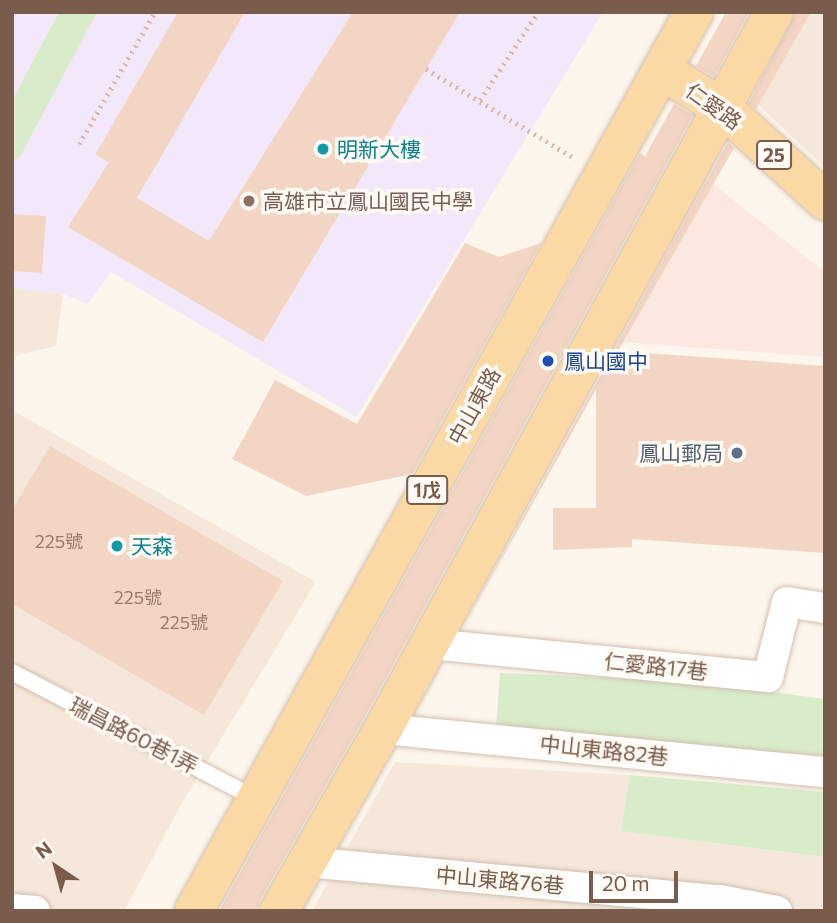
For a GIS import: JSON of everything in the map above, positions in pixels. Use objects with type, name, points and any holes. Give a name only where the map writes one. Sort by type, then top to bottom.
[{"type":"main road","name":"中山東路","points":[[194,911],[694,12]]},
{"type":"main road","points":[[279,911],[430,644],[774,12]]},
{"type":"main road","name":"仁愛路","points":[[663,71],[724,108],[825,201]]},
{"type":"street","name":"仁愛路17巷","points":[[430,644],[768,677],[787,602],[825,608]]},
{"type":"street","name":"中山東路82巷","points":[[383,729],[825,772]]},
{"type":"street","name":"中山東路76巷","points":[[307,862],[720,900],[777,911]]},
{"type":"street","points":[[12,909],[35,911]]},
{"type":"lane","name":"瑞昌路60巷1弄","points":[[12,672],[255,798]]},
{"type":"path","points":[[79,144],[155,12]]},
{"type":"path","points":[[480,100],[538,12]]},
{"type":"path","points":[[426,69],[604,176]]},
{"type":"shaded area","name":"高雄市立鳳山國民中學","points":[[12,12],[603,12],[356,417],[111,272],[88,304],[63,294],[12,288]]},
{"type":"shaded area","points":[[802,12],[825,12],[825,167],[753,100]]},
{"type":"shaded area","points":[[705,178],[825,272],[825,357],[619,342]]},
{"type":"shaded area","points":[[12,288],[63,294],[56,346],[17,355],[12,369]]},
{"type":"shaded area","points":[[12,410],[316,582],[182,803],[124,911],[12,911]]},
{"type":"shaded area","points":[[395,762],[630,775],[621,831],[825,857],[825,911],[312,911]]},
{"type":"green space","points":[[59,12],[97,12],[20,157],[12,162],[12,101]]},
{"type":"green space","points":[[500,673],[699,682],[825,699],[825,756],[496,728]]},
{"type":"green space","points":[[630,775],[825,792],[825,857],[621,831]]},
{"type":"building","points":[[178,12],[245,12],[137,198],[209,241],[353,12],[460,12],[263,342],[68,227],[109,162],[95,155]]},
{"type":"building","points":[[726,12],[749,12],[714,77],[696,66]]},
{"type":"building","points":[[796,12],[811,12],[756,109],[749,103]]},
{"type":"building","points":[[674,104],[693,115],[364,718],[260,900],[257,911],[219,911],[640,153],[645,156]]},
{"type":"building","name":"鳳山郵局","points":[[728,142],[734,148],[618,351],[825,366],[825,553],[632,539],[632,547],[553,550],[553,508],[596,508],[596,389],[462,630]]},
{"type":"building","points":[[12,214],[46,216],[42,273],[12,271]]},
{"type":"building","points":[[465,243],[499,257],[541,243],[412,474],[306,496],[232,459],[275,380],[357,424]]},
{"type":"building","name":"天森","points":[[50,446],[283,581],[204,715],[12,604],[12,510]]},
{"type":"place","name":"明新大樓","points":[[323,149]]},
{"type":"place","name":"高雄市立鳳山國民中學","points":[[249,201]]},
{"type":"place","name":"鳳山國中","points":[[548,361]]},
{"type":"place","name":"鳳山郵局","points":[[737,453]]},
{"type":"place","name":"天森","points":[[117,546]]}]
